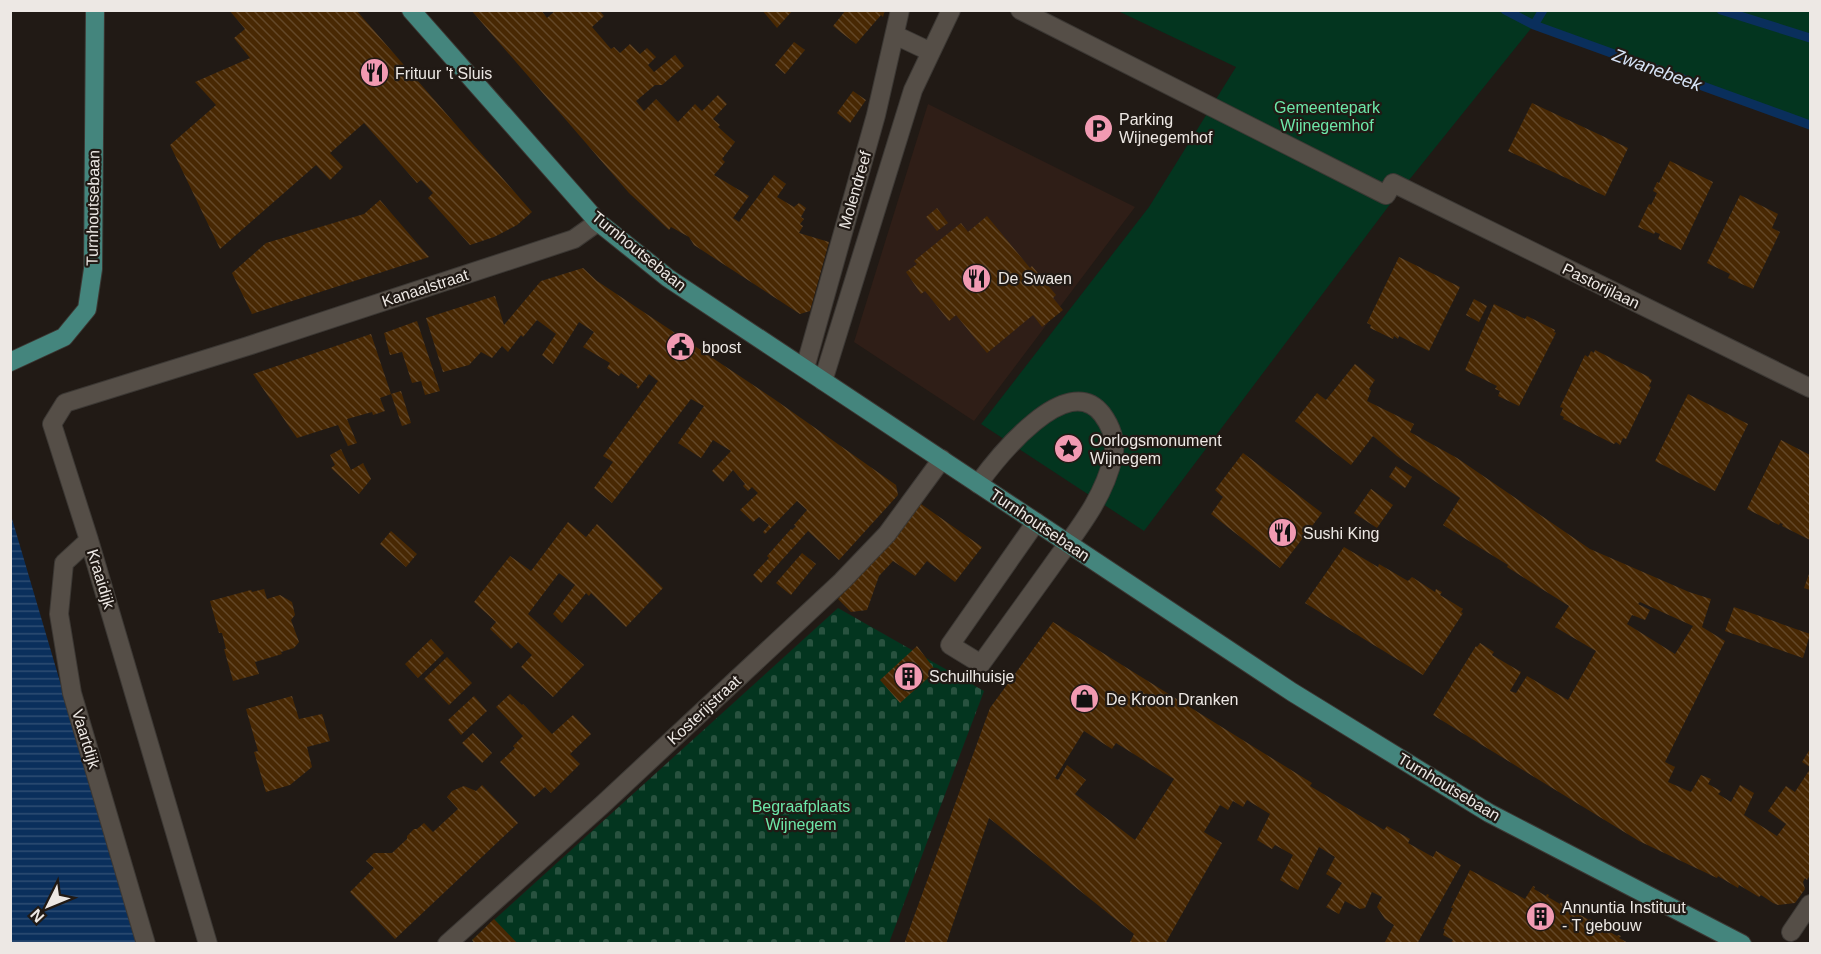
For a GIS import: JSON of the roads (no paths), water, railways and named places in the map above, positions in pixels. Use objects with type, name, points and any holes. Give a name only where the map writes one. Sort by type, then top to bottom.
[{"type":"main road","name":"Turnhoutsebaan","points":[[10,362],[64,337],[87,309],[93,269],[95,10]]},
{"type":"main road","name":"Turnhoutsebaan","points":[[411,10],[598,222],[668,278],[1292,692],[1489,813],[1742,944]]},
{"type":"street","name":"Molendreef","points":[[804,368],[876,115],[900,10]]},
{"type":"street","points":[[823,381],[913,90],[951,10]]},
{"type":"street","name":"Pastorijlaan","points":[[1020,10],[1386,195],[1393,183],[1810,388]]},
{"type":"street","points":[[895,34],[931,52]]},
{"type":"street","name":"Kanaalstraat","points":[[248,346],[574,240],[598,222]]},
{"type":"street","name":"Kraaidijk","points":[[207,939],[89,540],[52,424],[65,403],[248,346]]},
{"type":"street","points":[[978,484],[996,459],[1028,426],[1057,407],[1076,402],[1087,404],[1098,410],[1109,425],[1114,442],[1114,454],[1101,495],[981,664],[950,645],[1036,522]]},
{"type":"street","name":"Kosterijstraat","points":[[447,944],[619,789],[842,581],[887,534],[942,459]]},
{"type":"street","name":"Vaartdijk","points":[[89,540],[64,563],[59,614],[72,693],[146,944]]},
{"type":"street","points":[[1791,932],[1810,904]]},
{"type":"water","points":[[10,512],[137,943],[11,943]]},
{"type":"waterway","name":"Zwanebeek","points":[[1505,10],[1534,25],[1810,125]]},
{"type":"waterway","points":[[1534,25],[1543,10]]},
{"type":"waterway","points":[[1721,10],[1810,38]]},
{"type":"place","name":"Frituur 't Sluis","points":[[374,73]]},
{"type":"place","name":"Parking Wijnegemhof","points":[[1098,128]]},
{"type":"place","name":"De Swaen","points":[[977,278]]},
{"type":"place","name":"bpost","points":[[681,347]]},
{"type":"place","name":"Oorlogsmonument Wijnegem","points":[[1069,449]]},
{"type":"place","name":"Sushi King","points":[[1282,533]]},
{"type":"place","name":"Schuilhuisje","points":[[908,676]]},
{"type":"place","name":"De Kroon Dranken","points":[[1085,699]]},
{"type":"place","name":"Annuntia Instituut - T gebouw","points":[[1541,916]]},
{"type":"park label","name":"Gemeentepark Wijnegemhof","points":[[1327,116]]},
{"type":"park label","name":"Begraafplaats Wijnegem","points":[[801,815]]}]
